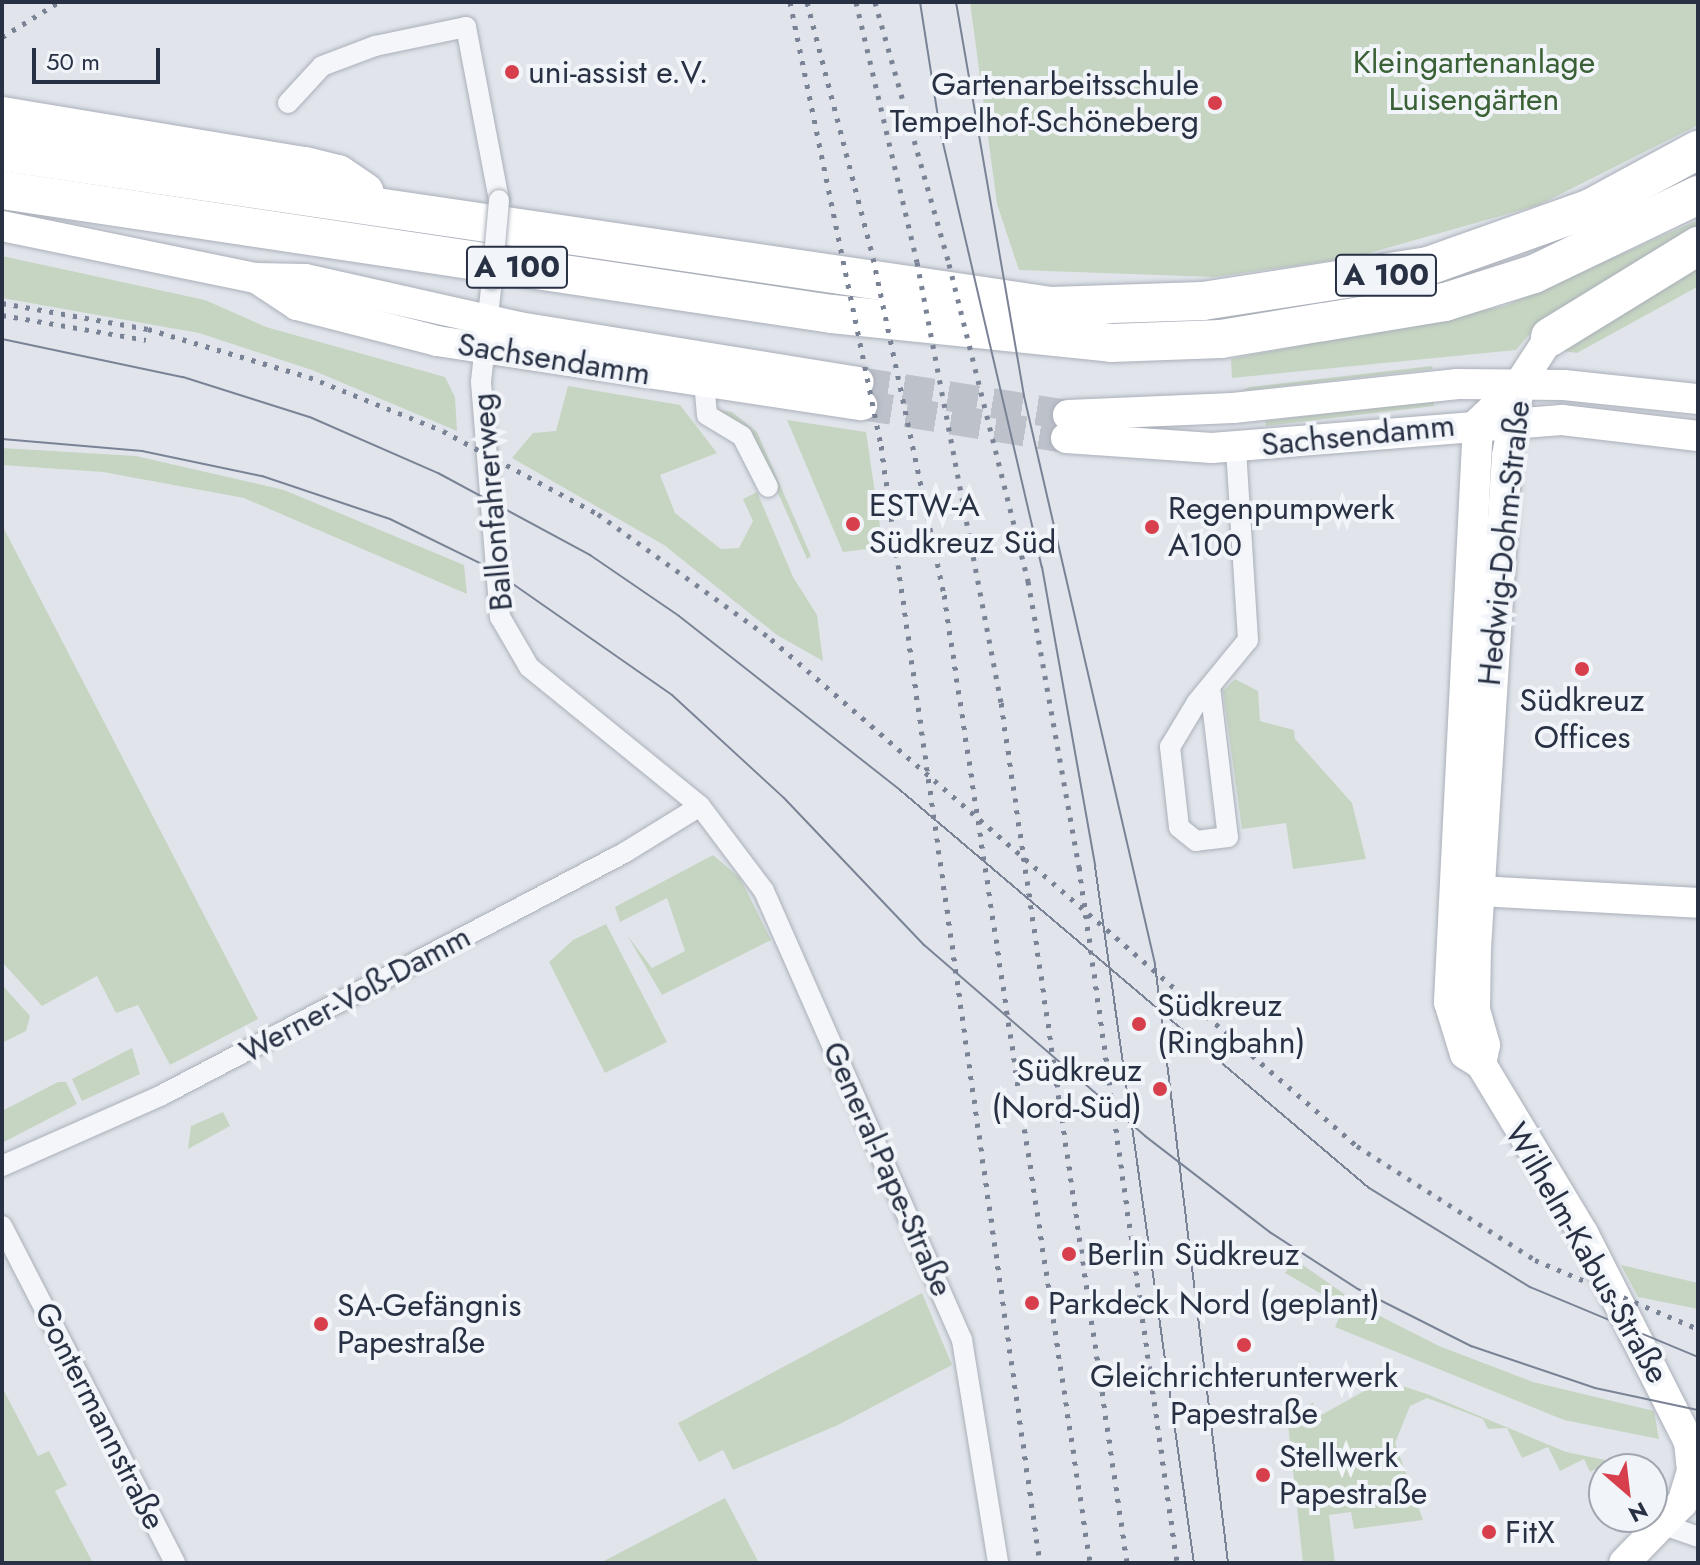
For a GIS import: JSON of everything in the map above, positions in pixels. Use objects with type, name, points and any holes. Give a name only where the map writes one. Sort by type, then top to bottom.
[{"type":"highway","points":[[2,116],[305,166],[338,174],[384,205]]},
{"type":"highway","name":"A 100","points":[[2,152],[384,205],[823,275],[1051,306],[1128,305],[1273,294],[1428,266],[1591,208],[1698,150]]},
{"type":"highway","name":"A 100","points":[[2,190],[832,314],[1111,343],[1237,337],[1445,302],[1548,268],[1698,195]]},
{"type":"highway","points":[[1550,337],[1698,246]]},
{"type":"main road","name":"Sachsendamm","points":[[2,226],[256,278],[305,279],[482,334],[704,381],[860,394],[482,334]]},
{"type":"main road","points":[[1520,383],[1550,337]]},
{"type":"main road","name":"Sachsendamm","points":[[1698,399],[1520,383],[1433,385],[1067,426],[1236,447],[1511,421],[1617,423],[1698,436]]},
{"type":"main road","name":"Hedwig-Dohm-Straße","points":[[1467,891],[1491,640],[1501,588],[1511,421],[1520,383]]},
{"type":"main road","name":"Hedwig-Dohm-Straße","points":[[1467,891],[1478,423],[1520,383]]},
{"type":"main road","points":[[1233,408],[1236,447]]},
{"type":"main road","points":[[1467,891],[1698,903]]},
{"type":"main road","name":"Wilhelm-Kabus-Straße","points":[[1467,891],[1451,1016],[1465,1054],[1481,1064],[1598,1260],[1683,1425],[1692,1471],[1682,1503],[1668,1520]]},
{"type":"main road","name":"Wilhelm-Kabus-Straße","points":[[1624,1563],[1656,1533]]},
{"type":"street","name":"Ballonfahrerweg","points":[[288,103],[322,66],[375,46],[466,27],[499,200],[482,334],[492,578],[511,642],[541,679],[700,806]]},
{"type":"street","points":[[704,381],[707,415],[742,436],[768,487]]},
{"type":"street","points":[[1210,687],[1228,837],[1196,841],[1179,827],[1170,747],[1210,687],[1248,640],[1236,447]]},
{"type":"street","name":"Werner-Voß-Damm","points":[[2,1166],[162,1095],[624,853],[700,806]]},
{"type":"street","name":"General-Pape-Straße","points":[[700,806],[735,846],[773,907],[957,1327],[971,1376],[998,1563]]},
{"type":"street","name":"Gontermannstraße","points":[[2,1226],[175,1563]]},
{"type":"street","points":[[1668,1526],[1698,1537]]},
{"type":"green space","name":"Kleingartenanlage Luisengärten","points":[[970,2],[1698,2],[1698,125],[1539,205],[1355,257],[1215,277],[1019,270],[997,204]]},
{"type":"green space","points":[[1698,220],[1698,233],[1528,336],[1516,350],[1232,378],[1231,359],[1505,306]]},
{"type":"green space","points":[[2,256],[205,300],[266,327],[445,377],[455,397],[457,431],[312,370],[199,333],[2,298]]},
{"type":"green space","points":[[1698,261],[1697,287],[1577,353],[1558,350]]},
{"type":"green space","points":[[1432,366],[1433,369],[1240,391],[1250,387]]},
{"type":"green space","points":[[568,386],[680,405],[717,453],[660,475],[675,513],[721,549],[739,548],[753,521],[743,499],[757,492],[793,577],[817,615],[823,661],[777,635],[664,545],[512,458],[533,433],[556,431]]},
{"type":"green space","points":[[1434,401],[1434,406],[1266,426],[1265,421]]},
{"type":"green space","points":[[712,409],[732,412],[757,432],[811,556],[807,559],[751,431]]},
{"type":"green space","points":[[787,420],[866,432],[883,547],[843,552]]},
{"type":"green space","points":[[2,448],[136,456],[284,490],[464,565],[467,594],[244,498],[103,472],[2,465]]},
{"type":"green space","points":[[2,525],[258,1019],[170,1065],[138,1005],[116,1013],[97,976],[42,1006],[2,962]]},
{"type":"green space","points":[[1235,679],[1258,691],[1260,721],[1294,730],[1295,739],[1352,803],[1366,859],[1293,869],[1286,823],[1242,829],[1223,691]]},
{"type":"green space","points":[[713,855],[740,878],[771,940],[662,995],[627,935],[652,968],[685,951],[667,898],[620,922],[615,907]]},
{"type":"green space","points":[[606,924],[667,1042],[605,1073],[549,962],[573,940]]},
{"type":"green space","points":[[2,985],[30,1016],[26,1031],[2,1043]]},
{"type":"green space","points":[[132,1048],[140,1074],[82,1101],[72,1079]]},
{"type":"green space","points":[[58,1082],[66,1082],[77,1104],[2,1143],[2,1111]]},
{"type":"green space","points":[[223,1112],[230,1126],[188,1149],[191,1126]]},
{"type":"green space","points":[[1294,1259],[1366,1309],[1439,1346],[1533,1382],[1654,1411],[1659,1439],[1564,1420],[1335,1327],[1344,1307],[1285,1273]]},
{"type":"green space","points":[[1621,1265],[1698,1283],[1698,1309],[1638,1297]]},
{"type":"green space","points":[[922,1293],[952,1365],[838,1425],[733,1470],[723,1450],[699,1462],[678,1423]]},
{"type":"green space","points":[[1393,1383],[1427,1394],[1566,1452],[1588,1456],[1588,1468],[1584,1459],[1560,1471],[1548,1447],[1522,1458],[1507,1428],[1488,1429],[1483,1419],[1427,1398],[1410,1406],[1395,1443],[1423,1520],[1354,1529],[1351,1512],[1329,1515],[1335,1563],[1303,1563],[1288,1424],[1313,1402],[1316,1418],[1375,1385]]},
{"type":"green space","points":[[2,1387],[38,1456],[49,1451],[67,1485],[55,1491],[93,1563],[2,1563]]},
{"type":"green space","points":[[725,1498],[759,1563],[600,1563]]},
{"type":"tunnel","points":[[859,382],[1068,415]]},
{"type":"tunnel","points":[[862,405],[1066,438]]},
{"type":"tram line","points":[[920,2],[940,130],[1042,567],[1095,866],[1194,1563]]},
{"type":"tram line","points":[[956,2],[1024,396],[1155,964],[1228,1563]]},
{"type":"tram line","points":[[2,339],[183,377],[312,418],[438,473],[590,555],[679,616],[900,790],[1369,1188],[1530,1287],[1698,1357]]},
{"type":"tram line","points":[[2,439],[142,451],[262,476],[390,519],[490,568],[672,695],[784,798],[924,945],[1145,1136],[1271,1233],[1358,1289],[1471,1346],[1595,1388],[1698,1410]]},
{"type":"railway","points":[[2,37],[59,2]]},
{"type":"railway","points":[[790,2],[881,446],[1040,1563]]},
{"type":"railway","points":[[807,2],[873,258],[944,595],[1090,1563]]},
{"type":"railway","points":[[856,2],[917,262],[1001,703],[1127,1563]]},
{"type":"railway","points":[[875,2],[949,264],[1028,581],[1079,867],[1177,1563]]},
{"type":"railway","points":[[2,303],[148,329],[309,377],[443,431],[598,514],[771,639],[1357,1146],[1535,1260],[1698,1329]]},
{"type":"railway","points":[[2,315],[146,340]]},
{"type":"place","name":"uni-assist e.V.","points":[[512,72]]},
{"type":"place","name":"Gartenarbeitsschule Tempelhof-Schöneberg","points":[[1215,103]]},
{"type":"place","name":"ESTW-A Südkreuz Süd","points":[[853,524]]},
{"type":"place","name":"Regenpumpwerk A100","points":[[1152,527]]},
{"type":"place","name":"Südkreuz Offices","points":[[1582,669]]},
{"type":"place","name":"Südkreuz (Ringbahn)","points":[[1139,1024]]},
{"type":"place","name":"Südkreuz (Nord-Süd)","points":[[1160,1089]]},
{"type":"place","name":"Berlin Südkreuz","points":[[1069,1254]]},
{"type":"place","name":"Parkdeck Nord (geplant)","points":[[1032,1303]]},
{"type":"place","name":"SA-Gefängnis Papestraße","points":[[321,1324]]},
{"type":"place","name":"Gleichrichterunterwerk Papestraße","points":[[1244,1345]]},
{"type":"place","name":"Stellwerk Papestraße","points":[[1263,1475]]},
{"type":"place","name":"FitX","points":[[1489,1532]]}]
